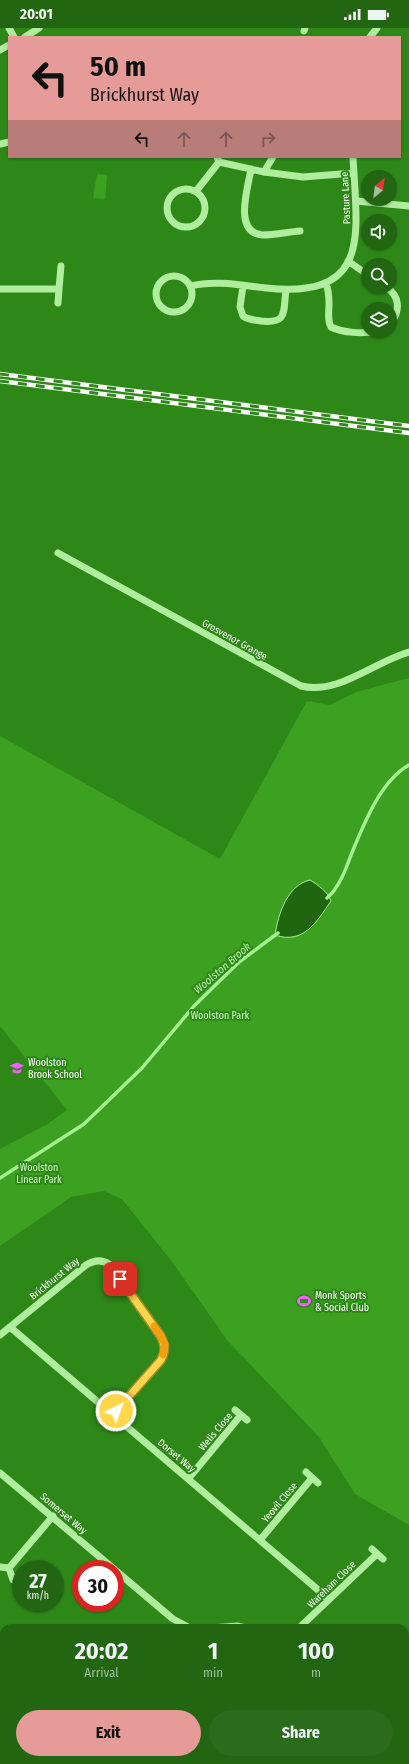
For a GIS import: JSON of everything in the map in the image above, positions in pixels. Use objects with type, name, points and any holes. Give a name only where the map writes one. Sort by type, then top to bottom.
[{"type":"street","points":[[27,36],[39,28]]},
{"type":"street","points":[[371,36],[377,28]]},
{"type":"street","points":[[264,172],[272,158]]},
{"type":"street","name":"Pasture Lane","points":[[190,286],[208,283],[286,290],[304,289],[326,284],[338,274],[348,261],[355,237],[356,201],[353,158]]},
{"type":"street","points":[[197,190],[218,160],[251,170],[303,177],[354,173]]},
{"type":"street","points":[[251,170],[244,215],[246,225],[254,232],[264,235],[300,231]]},
{"type":"street","points":[[185,188],[197,190],[201,194],[205,206],[202,218],[188,228],[174,224],[169,216],[168,204],[170,198],[179,190],[185,188]]},
{"type":"street","points":[[356,201],[409,206]]},
{"type":"street","points":[[348,261],[361,270]]},
{"type":"street","points":[[58,303],[61,266]]},
{"type":"street","points":[[176,277],[181,278],[190,286],[192,297],[190,303],[181,311],[169,311],[160,304],[157,293],[161,283],[165,279],[176,277]]},
{"type":"street","points":[[326,284],[331,298],[328,318],[331,327],[341,330],[361,331]]},
{"type":"street","points":[[243,286],[241,314],[249,320],[267,322],[276,322],[282,316],[286,290]]},
{"type":"street","points":[[0,289],[59,289]]},
{"type":"street","name":"Grosvenor Grange","points":[[58,553],[301,686],[315,689],[330,686],[391,658],[409,652]]},
{"type":"street","name":"Brickhurst Way","points":[[0,1335],[90,1262],[101,1260],[109,1264],[165,1344],[165,1352],[161,1360],[113,1415]]},
{"type":"street","name":"Dorset Way","points":[[10,1327],[189,1478],[317,1588],[328,1600]]},
{"type":"street","name":"Wells Close","points":[[189,1478],[238,1412],[247,1420]]},
{"type":"street","name":"Yeovil Close","points":[[260,1540],[315,1480],[306,1472]]},
{"type":"street","name":"Somerset Way","points":[[0,1473],[104,1560]]},
{"type":"street","points":[[9,1568],[53,1516]]},
{"type":"street","name":"Wareham Close","points":[[303,1624],[375,1551],[383,1559]]},
{"type":"street","points":[[0,1567],[9,1568]]},
{"type":"street","points":[[9,1568],[12,1577]]},
{"type":"street","name":"Somerset Way","points":[[124,1578],[175,1624]]},
{"type":"green space","points":[[97,174],[107,175],[105,199],[93,198]]},
{"type":"green space","name":"Woolston Park","points":[[409,678],[409,1525],[355,1494],[319,1437],[227,1340],[173,1263],[122,1199],[104,1191],[71,1197],[0,1246],[0,1149],[46,1125],[67,1110],[0,1026],[0,736],[220,859],[307,701],[330,705],[356,692]]},
{"type":"shaded area","points":[[310,880],[325,892],[331,901],[315,923],[302,934],[294,937],[275,935],[281,910],[290,894],[302,883]]},
{"type":"waterway","name":"Woolston Brook","points":[[327,898],[342,878],[367,818],[381,793],[389,782],[409,765]]},
{"type":"waterway","name":"Woolston Brook","points":[[0,1178],[84,1124],[142,1068],[194,1006],[239,962],[278,933]]},
{"type":"railway","points":[[0,374],[409,426]]},
{"type":"railway","points":[[0,381],[409,433]]},
{"type":"slow traffic","points":[[154,1326],[165,1344],[165,1352],[163,1355]]},
{"type":"place","name":"Woolston Brook School","points":[[17,1068]]},
{"type":"place","name":"Monk Sports & Social Club","points":[[304,1301]]},
{"type":"route","points":[[116,1411],[161,1360],[165,1352],[165,1344],[160,1335],[120,1279]]},
{"type":"park label","name":"Woolston Linear Park","points":[[39,1172]]}]
